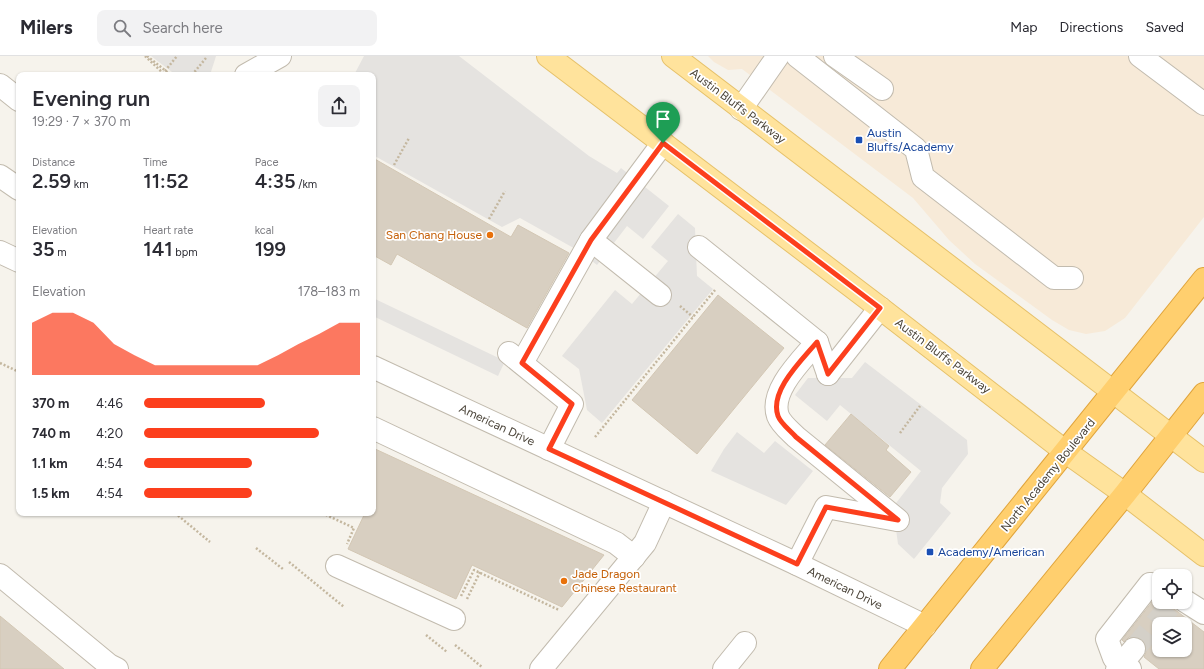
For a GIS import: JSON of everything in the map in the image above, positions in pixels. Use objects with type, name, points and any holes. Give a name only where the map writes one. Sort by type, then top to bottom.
[{"type":"highway","name":"North Academy Boulevard","points":[[890,669],[1204,279]]},
{"type":"highway","points":[[988,667],[1204,394]]},
{"type":"main road","name":"Austin Bluffs Parkway","points":[[548,56],[880,308],[1066,452],[1125,494],[1204,555]]},
{"type":"main road","name":"Austin Bluffs Parkway","points":[[673,56],[1204,461]]},
{"type":"street","points":[[251,72],[280,56]]},
{"type":"street","points":[[741,109],[778,56]]},
{"type":"street","points":[[797,56],[916,149],[923,177],[1054,278],[1072,278]]},
{"type":"street","points":[[835,56],[882,90]]},
{"type":"street","points":[[1140,56],[1204,104]]},
{"type":"street","points":[[0,85],[16,98]]},
{"type":"street","points":[[549,449],[572,404],[516,358],[591,240],[663,143]]},
{"type":"street","points":[[0,176],[16,187]]},
{"type":"street","points":[[591,240],[660,295]]},
{"type":"street","points":[[699,247],[817,342],[828,374],[880,308]]},
{"type":"street","points":[[0,252],[16,260]]},
{"type":"street","points":[[797,564],[826,507],[898,520],[796,437],[784,425],[778,416],[776,402],[782,386],[817,342]]},
{"type":"street","name":"American Drive","points":[[376,368],[797,564],[925,626]]},
{"type":"street","points":[[376,429],[616,543],[634,557]]},
{"type":"street","points":[[541,669],[646,543],[664,502]]},
{"type":"street","points":[[337,566],[454,619]]},
{"type":"street","points":[[0,575],[109,665],[117,669]]},
{"type":"street","points":[[1126,662],[1114,658],[1107,639],[1150,584],[1152,584]]},
{"type":"street","points":[[1192,609],[1204,613]]},
{"type":"street","points":[[724,669],[745,643]]},
{"type":"path","points":[[146,56],[165,71],[177,56]]},
{"type":"path","points":[[146,56],[162,72]]},
{"type":"path","points":[[194,72],[206,58]]},
{"type":"path","points":[[394,166],[409,138]]},
{"type":"path","points":[[489,219],[504,191]]},
{"type":"path","points":[[595,437],[720,285]]},
{"type":"path","points":[[0,363],[16,371]]},
{"type":"path","points":[[900,433],[920,406]]},
{"type":"path","points":[[179,516],[210,542]]},
{"type":"path","points":[[328,516],[354,528],[346,545]]},
{"type":"path","points":[[256,548],[283,569]]},
{"type":"path","points":[[289,562],[344,607]]},
{"type":"path","points":[[461,597],[474,570],[563,612]]},
{"type":"path","points":[[467,600],[480,572]]},
{"type":"path","points":[[425,634],[447,652]]},
{"type":"path","points":[[455,644],[482,667]]},
{"type":"shaded area","points":[[151,56],[216,56],[211,72],[172,72]]},
{"type":"shaded area","points":[[364,56],[459,56],[589,156],[617,173],[621,168],[669,206],[643,239],[627,226],[597,265],[579,251],[520,218],[502,227],[376,157],[376,72],[356,72]]},
{"type":"shaded area","points":[[708,56],[1204,56],[1204,217],[1125,318],[1105,331],[1086,334],[1069,330],[1052,320],[975,264],[949,240],[913,198],[742,69],[728,70],[714,62]]},
{"type":"shaded area","points":[[678,214],[695,228],[697,276],[713,289],[602,423],[587,410],[579,369],[562,356],[615,290],[632,304],[668,261],[651,247]]},
{"type":"shaded area","points":[[376,299],[505,361],[498,376],[376,317]]},
{"type":"shaded area","points":[[865,362],[967,440],[968,454],[942,488],[940,503],[951,513],[914,559],[898,544],[893,507],[921,471],[840,405],[827,421],[795,395],[808,378],[852,378]]},
{"type":"shaded area","points":[[737,432],[764,453],[775,441],[813,471],[786,505],[711,471],[724,449]]},
{"type":"building","points":[[376,160],[511,237],[518,225],[569,253],[527,328],[397,254],[391,265],[376,257]]},
{"type":"building","points":[[718,295],[784,348],[697,454],[632,400]]},
{"type":"building","points":[[851,414],[889,446],[886,450],[911,472],[890,497],[825,445]]},
{"type":"building","points":[[376,449],[604,555],[562,607],[472,565],[456,599],[348,549],[364,516],[376,516]]},
{"type":"building","points":[[1152,602],[1152,609],[1174,609],[1184,617],[1152,617],[1152,657],[1192,657],[1192,623],[1204,632],[1204,669],[1159,669],[1144,657],[1146,645],[1142,639],[1129,637],[1124,642],[1122,640]]},
{"type":"building","points":[[0,616],[64,669],[0,669]]},
{"type":"tunnel","points":[[1134,649],[1167,609]]},
{"type":"place","name":"Austin Bluffs/Academy","points":[[859,140]]},
{"type":"place","name":"San Chang House","points":[[490,235]]},
{"type":"place","name":"Academy/American","points":[[930,552]]},
{"type":"place","name":"Jade Dragon Chinese Restaurant","points":[[564,581]]},
{"type":"route","points":[[663,143],[880,308],[828,374],[817,342],[782,386],[778,393],[776,408],[778,416],[784,425],[796,437],[898,520],[826,507],[797,564],[549,449],[572,404],[522,363],[591,240],[663,143]]}]
